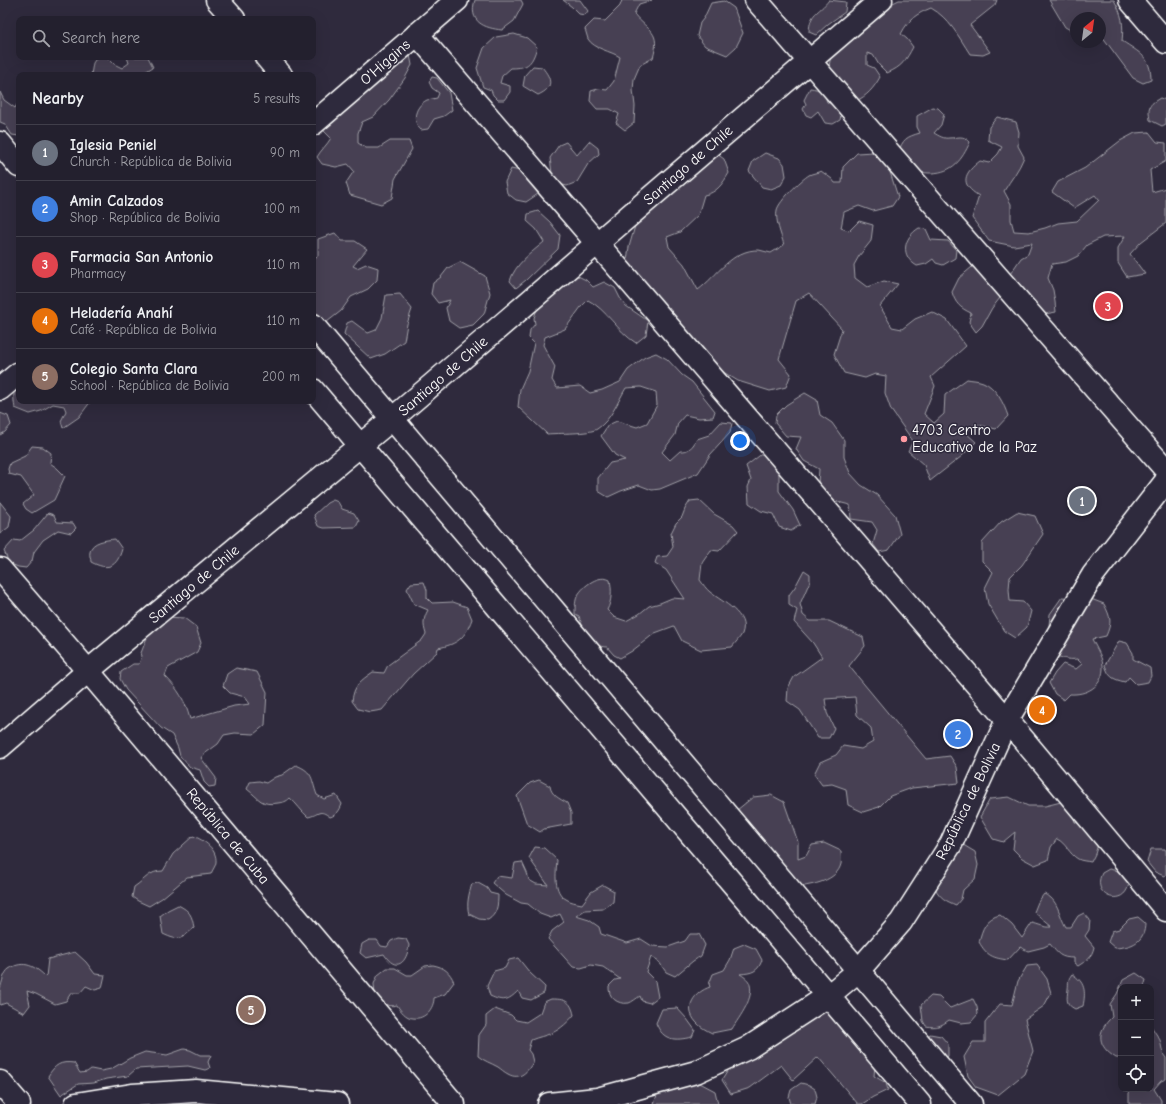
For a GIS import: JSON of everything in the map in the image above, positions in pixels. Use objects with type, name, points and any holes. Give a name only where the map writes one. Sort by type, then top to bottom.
[{"type":"street","points":[[217,0],[231,16]]},
{"type":"street","name":"O'Higgins","points":[[316,117],[457,0]]},
{"type":"street","points":[[756,0],[1166,470]]},
{"type":"street","name":"Santiago de Chile","points":[[0,747],[88,671],[392,420],[881,0]]},
{"type":"street","points":[[1130,0],[1166,42]]},
{"type":"street","points":[[417,34],[1007,720],[1166,910]]},
{"type":"street","points":[[268,60],[278,72]]},
{"type":"street","points":[[0,143],[16,162]]},
{"type":"street","points":[[316,330],[971,1104]]},
{"type":"street","points":[[0,389],[16,376]]},
{"type":"street","points":[[316,394],[920,1104]]},
{"type":"street","name":"República de Bolivia","points":[[549,1104],[597,1099],[696,1072],[748,1048],[828,996],[858,970],[901,922],[951,844],[1007,720],[1093,575],[1166,481]]},
{"type":"street","name":"República de Cuba","points":[[0,569],[454,1104]]},
{"type":"street","points":[[0,1082],[19,1104]]},
{"type":"street","points":[[76,1104],[132,1096],[196,1091],[337,1104]]},
{"type":"shaded area","points":[[475,0],[521,0],[523,4],[514,21],[502,30],[489,28],[476,19],[473,8]]},
{"type":"shaded area","points":[[563,0],[580,0],[588,11],[585,15],[579,14]]},
{"type":"shaded area","points":[[622,0],[652,0],[639,4],[634,14],[652,33],[656,42],[653,58],[640,65],[634,79],[634,123],[625,130],[616,123],[619,114],[610,109],[597,109],[590,101],[591,91],[598,89],[607,90],[614,81],[620,57],[594,45],[588,39],[585,29],[594,20],[605,21],[620,6]]},
{"type":"shaded area","points":[[829,0],[846,2],[845,12],[816,35],[809,32],[813,17]]},
{"type":"shaded area","points":[[899,0],[997,0],[995,5],[970,25],[990,52],[983,55],[970,54],[948,22],[931,8],[921,12],[913,18],[901,34],[913,47],[900,66],[887,73],[879,65],[873,55],[867,53],[867,65],[874,68],[880,77],[864,97],[856,101],[828,71],[832,51],[889,5]]},
{"type":"shaded area","points":[[1049,0],[1114,0],[1122,19],[1122,41],[1143,56],[1147,61],[1151,80],[1143,83],[1133,78],[1106,41],[1106,12],[1070,12],[1070,30],[1065,27]]},
{"type":"shaded area","points":[[724,1],[734,8],[743,33],[736,47],[727,55],[705,46],[697,36],[700,23],[711,3]]},
{"type":"shaded area","points":[[514,34],[527,38],[537,47],[529,64],[522,67],[511,68],[502,76],[500,83],[510,86],[510,92],[504,100],[498,100],[493,95],[491,90],[483,87],[477,68],[484,48],[496,37]]},
{"type":"shaded area","points":[[397,52],[410,55],[412,65],[405,78],[389,100],[373,117],[362,122],[358,133],[358,143],[366,148],[379,148],[390,141],[409,141],[412,149],[395,179],[392,198],[381,204],[350,195],[346,183],[354,171],[348,164],[336,167],[322,164],[317,157],[331,138],[322,129],[334,115],[349,107],[352,98]]},
{"type":"shaded area","points":[[95,60],[110,60],[122,68],[129,63],[128,60],[150,60],[153,67],[145,72],[92,72]]},
{"type":"shaded area","points":[[533,66],[542,67],[548,75],[550,83],[547,89],[538,95],[523,86],[525,75]]},
{"type":"shaded area","points":[[432,77],[437,78],[449,93],[452,110],[444,116],[434,119],[428,129],[421,130],[415,118],[417,110],[427,100],[437,98],[439,93],[432,88],[429,82]]},
{"type":"shaded area","points":[[810,88],[821,92],[827,102],[842,110],[840,120],[833,124],[825,123],[818,111],[811,117],[806,115],[803,109],[806,104],[804,100]]},
{"type":"shaded area","points":[[0,92],[4,100],[15,108],[16,106],[16,136],[12,135],[5,124],[0,122]]},
{"type":"shaded area","points":[[1160,98],[1166,100],[1166,124],[1162,126],[1150,120],[1149,112],[1151,105]]},
{"type":"shaded area","points":[[933,107],[938,108],[944,114],[941,125],[934,133],[945,138],[962,137],[970,142],[964,154],[956,164],[939,172],[924,173],[917,170],[898,153],[906,139],[920,133],[917,127],[917,116]]},
{"type":"shaded area","points":[[997,117],[1016,122],[1019,132],[1018,146],[1024,157],[1004,191],[1011,204],[1011,220],[1014,231],[1029,232],[1058,223],[1077,221],[1099,200],[1095,195],[1074,208],[1052,192],[1058,182],[1085,168],[1120,141],[1135,133],[1149,132],[1157,142],[1166,143],[1166,161],[1150,170],[1152,192],[1166,188],[1166,223],[1141,242],[1130,254],[1145,274],[1127,277],[1118,263],[1118,248],[1125,236],[1103,237],[1087,245],[1078,256],[1066,262],[1052,264],[1048,278],[1053,290],[1056,312],[1045,314],[1036,307],[1008,277],[1021,258],[1028,254],[1032,243],[1014,246],[989,241],[972,218],[979,196],[968,187],[966,178],[967,174],[975,165],[980,161],[989,163],[998,154],[1002,147],[988,140],[989,127]]},
{"type":"shaded area","points":[[589,141],[598,148],[599,154],[588,164],[577,182],[567,186],[559,184],[552,173],[550,158],[559,145],[566,142],[577,155]]},
{"type":"shaded area","points":[[713,151],[724,159],[729,173],[716,190],[704,195],[698,215],[680,232],[667,237],[669,247],[684,264],[698,290],[726,264],[741,254],[759,250],[771,253],[784,245],[778,223],[777,210],[786,196],[809,175],[821,171],[835,183],[842,183],[843,167],[857,153],[873,152],[884,158],[898,197],[892,206],[873,211],[859,206],[844,212],[841,228],[849,231],[859,221],[873,225],[871,241],[854,265],[855,278],[867,287],[884,281],[898,284],[880,306],[892,327],[902,329],[915,319],[932,312],[947,320],[966,346],[931,377],[935,386],[924,414],[934,423],[944,414],[945,395],[967,379],[979,381],[988,384],[996,392],[1002,401],[1008,416],[996,429],[975,424],[966,433],[976,442],[962,456],[930,481],[924,465],[908,451],[913,441],[891,410],[885,393],[886,376],[875,374],[865,378],[844,373],[834,354],[842,329],[809,293],[796,301],[779,359],[791,374],[786,387],[770,391],[738,381],[715,367],[627,260],[635,226]]},
{"type":"shaded area","points":[[765,153],[779,158],[784,164],[786,176],[781,185],[771,189],[762,187],[749,171],[753,161]]},
{"type":"shaded area","points":[[511,169],[525,172],[538,194],[526,202],[516,200],[507,193],[505,182]]},
{"type":"shaded area","points":[[538,211],[550,222],[560,235],[558,249],[516,288],[510,281],[512,275],[524,259],[544,242],[536,229],[527,221],[528,214]]},
{"type":"shaded area","points":[[919,228],[926,229],[931,240],[948,241],[956,250],[955,258],[943,265],[936,263],[933,259],[926,264],[917,266],[912,262],[906,252],[907,242]]},
{"type":"shaded area","points":[[335,233],[342,241],[355,241],[367,249],[353,266],[357,268],[366,264],[378,268],[377,280],[368,289],[351,297],[341,311],[327,322],[316,324],[316,258],[318,256],[318,239]]},
{"type":"shaded area","points":[[460,262],[485,276],[490,293],[484,314],[473,325],[459,328],[449,321],[446,308],[450,300],[438,303],[431,294],[433,283],[441,277],[448,268]]},
{"type":"shaded area","points":[[972,267],[989,267],[1002,282],[1000,298],[992,308],[982,326],[976,332],[969,322],[971,313],[958,305],[952,292],[959,278]]},
{"type":"shaded area","points":[[576,275],[586,280],[593,287],[604,282],[615,288],[626,306],[648,321],[646,335],[636,343],[623,333],[601,309],[588,300],[565,329],[545,337],[543,345],[555,367],[552,380],[557,388],[580,386],[590,393],[602,390],[620,382],[628,370],[645,357],[656,353],[667,359],[682,375],[692,382],[715,411],[713,417],[699,418],[685,415],[678,423],[675,435],[662,452],[670,460],[680,451],[686,451],[690,448],[697,439],[709,435],[721,422],[732,423],[730,433],[710,455],[698,473],[660,489],[652,490],[639,485],[608,497],[598,491],[598,478],[610,463],[625,460],[615,455],[601,436],[608,425],[617,421],[637,427],[647,423],[657,405],[656,392],[641,387],[626,388],[614,410],[602,425],[593,431],[581,433],[547,434],[518,407],[520,389],[528,371],[534,343],[529,338],[530,330],[535,324],[534,318],[540,300]]},
{"type":"shaded area","points":[[400,294],[412,309],[407,324],[404,341],[385,354],[371,359],[344,334],[347,323],[352,321],[368,333],[376,330],[382,318],[386,295]]},
{"type":"shaded area","points":[[16,387],[16,404],[53,404],[41,411],[30,414],[15,408],[14,394]]},
{"type":"shaded area","points":[[805,393],[817,400],[820,415],[832,423],[844,440],[844,457],[850,473],[861,485],[877,495],[895,515],[900,534],[889,550],[879,552],[873,544],[877,530],[872,522],[851,519],[850,505],[830,500],[818,483],[819,469],[804,461],[796,449],[801,437],[786,436],[775,423],[776,415],[786,405]]},
{"type":"shaded area","points":[[53,404],[89,404],[79,417],[63,428],[61,421],[66,411],[64,406]]},
{"type":"shaded area","points":[[0,413],[8,416],[11,425],[0,435]]},
{"type":"shaded area","points":[[32,446],[43,447],[51,453],[50,463],[65,476],[54,500],[32,513],[26,509],[23,504],[34,495],[21,477],[9,474],[8,469],[10,463],[25,456]]},
{"type":"shaded area","points":[[763,453],[776,461],[779,473],[779,491],[793,510],[800,525],[791,531],[779,527],[773,514],[761,511],[749,503],[748,487],[751,480],[746,466]]},
{"type":"shaded area","points":[[333,500],[338,502],[342,509],[354,513],[359,521],[356,527],[324,528],[318,526],[314,515],[327,503]]},
{"type":"shaded area","points":[[699,500],[714,514],[733,525],[738,531],[719,551],[711,550],[702,563],[700,580],[709,591],[728,604],[739,615],[742,620],[743,627],[740,637],[732,647],[701,650],[682,641],[674,626],[655,633],[632,651],[620,658],[614,655],[607,647],[596,644],[588,637],[579,616],[575,614],[575,604],[581,591],[588,584],[597,579],[601,578],[610,580],[611,595],[607,610],[614,617],[626,621],[639,614],[649,606],[672,598],[685,599],[666,570],[655,563],[657,557],[667,556],[673,547],[671,533],[676,523],[682,517],[690,501]]},
{"type":"shaded area","points":[[0,502],[11,516],[9,527],[0,534]]},
{"type":"shaded area","points":[[1017,512],[1035,516],[1043,534],[1022,565],[1010,577],[1010,601],[1023,602],[1031,611],[1027,627],[1015,638],[1004,631],[988,604],[985,588],[993,572],[982,561],[982,543],[1001,522]]},
{"type":"shaded area","points":[[48,513],[54,515],[57,522],[73,523],[76,528],[71,533],[58,530],[43,540],[34,552],[32,561],[26,568],[18,567],[9,563],[4,551],[14,540],[20,541],[34,530]]},
{"type":"shaded area","points":[[115,539],[122,549],[117,560],[111,566],[107,567],[97,565],[91,562],[90,553],[93,545]]},
{"type":"shaded area","points":[[804,570],[810,574],[810,581],[800,604],[803,615],[810,621],[829,621],[863,637],[865,646],[849,666],[926,759],[950,756],[957,767],[959,783],[912,788],[890,796],[879,807],[863,812],[848,805],[846,789],[832,784],[822,785],[814,774],[820,762],[836,755],[843,746],[861,749],[873,742],[871,728],[857,715],[855,697],[825,699],[827,713],[834,728],[829,738],[818,738],[800,710],[787,701],[788,688],[794,677],[822,657],[813,643],[794,622],[797,610],[789,605],[789,595]]},
{"type":"shaded area","points":[[424,582],[427,590],[427,598],[432,603],[453,602],[467,607],[472,619],[467,631],[456,642],[438,648],[437,652],[413,674],[382,710],[370,712],[358,709],[352,701],[354,691],[358,684],[373,672],[384,673],[388,665],[422,640],[426,634],[424,622],[428,610],[414,604],[407,589],[411,583]]},
{"type":"shaded area","points":[[1062,597],[1091,599],[1104,604],[1110,620],[1106,636],[1092,639],[1101,657],[1103,665],[1100,681],[1092,689],[1082,693],[1070,694],[1064,700],[1055,694],[1049,683],[1063,664],[1076,669],[1082,664],[1077,659],[1067,659],[1057,656],[1048,638],[1050,614]]},
{"type":"shaded area","points":[[166,617],[184,618],[196,627],[201,643],[197,652],[168,668],[165,676],[180,695],[186,706],[190,719],[234,706],[250,704],[245,697],[230,693],[223,686],[227,674],[236,668],[257,672],[267,692],[265,725],[254,734],[235,733],[224,735],[218,744],[201,758],[216,778],[215,786],[209,787],[204,782],[200,770],[190,767],[180,756],[172,735],[161,728],[126,690],[120,679],[121,672],[133,664],[139,664],[142,656],[141,653],[148,635]]},
{"type":"shaded area","points":[[1119,641],[1127,643],[1133,653],[1133,659],[1150,668],[1151,676],[1148,682],[1136,684],[1129,677],[1125,682],[1117,680],[1110,675],[1105,665]]},
{"type":"shaded area","points":[[296,765],[309,773],[317,795],[324,799],[336,795],[342,804],[336,814],[330,817],[326,814],[319,813],[308,817],[290,798],[283,802],[272,804],[264,803],[247,789],[250,782],[259,781],[266,783],[275,777],[282,775]]},
{"type":"shaded area","points":[[539,780],[550,786],[554,794],[567,803],[571,813],[571,824],[544,829],[540,832],[527,824],[517,796],[530,783]]},
{"type":"shaded area","points":[[771,795],[784,802],[798,842],[798,859],[806,856],[812,845],[824,843],[841,851],[841,864],[839,870],[835,874],[823,881],[798,887],[733,817],[737,810],[753,797]]},
{"type":"shaded area","points":[[1009,797],[1028,806],[1045,806],[1061,802],[1071,810],[1075,822],[1086,827],[1100,838],[1091,862],[1078,859],[1063,843],[1057,839],[1051,847],[1048,860],[1035,865],[1022,858],[1013,849],[1015,832],[1003,842],[993,839],[980,817],[990,799]]},
{"type":"shaded area","points":[[193,836],[209,846],[216,857],[216,864],[211,874],[187,877],[162,898],[149,906],[132,897],[134,887],[154,872],[163,871],[173,854]]},
{"type":"shaded area","points":[[960,843],[975,852],[978,865],[975,879],[963,890],[961,899],[956,905],[944,899],[935,888],[940,882]]},
{"type":"shaded area","points":[[535,847],[544,848],[557,860],[557,887],[562,896],[568,900],[582,904],[591,892],[603,885],[614,891],[613,902],[603,909],[585,910],[576,916],[589,920],[599,927],[601,934],[627,943],[641,939],[652,946],[668,947],[685,941],[690,934],[699,934],[705,945],[701,956],[675,976],[666,972],[659,962],[651,957],[646,972],[655,981],[658,997],[650,1003],[642,1001],[640,996],[629,1003],[621,1003],[617,1001],[610,994],[609,986],[615,980],[620,979],[603,967],[591,965],[581,968],[573,967],[548,939],[552,931],[564,922],[560,914],[551,918],[540,914],[528,904],[521,903],[506,895],[492,883],[497,876],[512,878],[515,863],[522,862],[529,880],[536,884],[548,885],[529,858]]},
{"type":"shaded area","points":[[1151,849],[1165,849],[1166,875],[1164,876],[1155,872],[1147,862]]},
{"type":"shaded area","points":[[1109,869],[1118,871],[1129,877],[1128,887],[1124,894],[1118,897],[1111,897],[1105,894],[1101,889],[1100,882],[1102,873]]},
{"type":"shaded area","points":[[478,883],[487,888],[490,893],[498,895],[496,909],[488,920],[479,919],[469,914],[468,903],[472,884]]},
{"type":"shaded area","points":[[1044,894],[1049,896],[1055,903],[1066,927],[1071,927],[1078,916],[1084,913],[1090,920],[1089,930],[1085,936],[1094,947],[1088,958],[1078,966],[1074,963],[1074,958],[1060,955],[1050,944],[1028,951],[1020,947],[1008,960],[991,956],[979,942],[985,925],[995,916],[1000,915],[1012,925],[1022,938],[1032,923],[1052,927],[1034,912],[1038,902]]},
{"type":"shaded area","points":[[178,905],[190,914],[194,928],[183,937],[177,939],[163,934],[160,916]]},
{"type":"shaded area","points":[[1138,917],[1145,923],[1143,935],[1140,939],[1132,945],[1115,948],[1108,942],[1112,931],[1119,929],[1129,919]]},
{"type":"shaded area","points":[[398,938],[406,939],[409,945],[406,957],[400,963],[393,963],[388,960],[384,954],[366,958],[360,953],[362,944],[369,940],[377,940],[381,946],[387,947],[391,941]]},
{"type":"shaded area","points":[[744,944],[756,949],[762,960],[759,967],[754,971],[740,974],[749,982],[751,988],[749,1000],[732,1029],[712,1033],[699,1025],[692,1016],[692,1001],[700,992],[710,987],[709,984],[713,974],[724,970],[730,960],[734,948]]},
{"type":"shaded area","points":[[75,952],[86,962],[95,974],[105,975],[102,988],[95,990],[86,986],[80,993],[71,993],[66,1001],[55,1004],[27,991],[30,1005],[24,1013],[6,1003],[0,1005],[0,989],[7,970],[14,966],[25,964],[34,967],[46,977],[48,959]]},
{"type":"shaded area","points":[[518,958],[530,973],[545,987],[544,993],[531,1000],[522,998],[518,991],[505,1000],[490,996],[487,986],[494,971],[505,968],[509,960]]},
{"type":"shaded area","points":[[433,965],[446,970],[451,975],[454,982],[445,994],[434,998],[431,1009],[425,1015],[417,1018],[410,1018],[397,1005],[387,1005],[375,995],[374,984],[378,975],[387,968],[395,968],[407,975],[412,975],[425,966]]},
{"type":"shaded area","points":[[1037,965],[1047,979],[1051,993],[1044,1006],[1025,1019],[1033,1051],[1024,1074],[998,1095],[976,1087],[968,1076],[964,1057],[973,1042],[985,1042],[985,1023],[1000,1004],[1012,1005],[1018,981],[1027,966]]},
{"type":"shaded area","points":[[1136,973],[1146,980],[1145,984],[1121,984],[1123,980]]},
{"type":"shaded area","points":[[1072,974],[1080,980],[1084,987],[1083,1006],[1075,1009],[1068,1003],[1067,998],[1068,981]]},
{"type":"shaded area","points":[[1118,992],[1118,1058],[1116,1058],[1105,1049],[1102,1044],[1101,1033],[1112,1017],[1110,1004]]},
{"type":"shaded area","points":[[931,996],[939,997],[950,1008],[973,999],[977,1007],[978,1014],[971,1022],[961,1023],[949,1020],[938,1026],[926,1026],[923,1021],[921,1005]]},
{"type":"shaded area","points":[[551,999],[560,999],[569,1003],[574,1015],[564,1025],[555,1031],[531,1040],[528,1050],[531,1054],[533,1062],[526,1072],[520,1076],[512,1076],[478,1056],[479,1035],[486,1025],[486,1016],[495,1009],[511,1015],[516,1020],[526,1022],[540,1013],[544,1002]]},
{"type":"shaded area","points":[[826,1006],[875,1065],[874,1076],[886,1083],[888,1090],[862,1104],[858,1104],[818,1057],[793,1080],[781,1065],[750,1088],[731,1094],[722,1080],[732,1064]]},
{"type":"shaded area","points":[[677,1008],[695,1030],[692,1037],[680,1039],[670,1038],[659,1029],[656,1023],[662,1009]]},
{"type":"shaded area","points":[[1154,1031],[1160,1040],[1163,1054],[1166,1058],[1166,1079],[1161,1081],[1154,1089]]},
{"type":"shaded area","points":[[930,1034],[941,1036],[948,1044],[948,1056],[941,1063],[920,1048]]},
{"type":"shaded area","points":[[184,1049],[200,1055],[211,1055],[208,1062],[210,1068],[205,1070],[188,1066],[136,1069],[128,1076],[106,1079],[94,1083],[78,1084],[61,1095],[48,1076],[53,1069],[61,1063],[74,1063],[80,1073],[87,1072],[91,1069],[101,1071],[111,1069],[130,1058],[145,1052],[167,1055]]},
{"type":"shaded area","points":[[698,1082],[715,1091],[718,1104],[654,1104],[657,1095],[671,1087]]},
{"type":"shaded area","points":[[801,1083],[809,1085],[815,1089],[817,1097],[815,1104],[791,1104],[789,1097],[791,1090]]},
{"type":"shaded area","points":[[1154,1089],[1161,1100],[1161,1104],[1129,1104],[1129,1093],[1154,1092]]},
{"type":"place","name":"Farmacia San Antonio","points":[[1108,306]]},
{"type":"place","name":"4703 Centro Educativo de la Paz","points":[[904,439]]},
{"type":"place","name":"Iglesia Peniel","points":[[1082,501]]},
{"type":"place","name":"Heladería Anahí","points":[[1042,710]]},
{"type":"place","name":"Amin Calzados","points":[[958,734]]},
{"type":"place","name":"Colegio Santa Clara","points":[[251,1010]]}]
